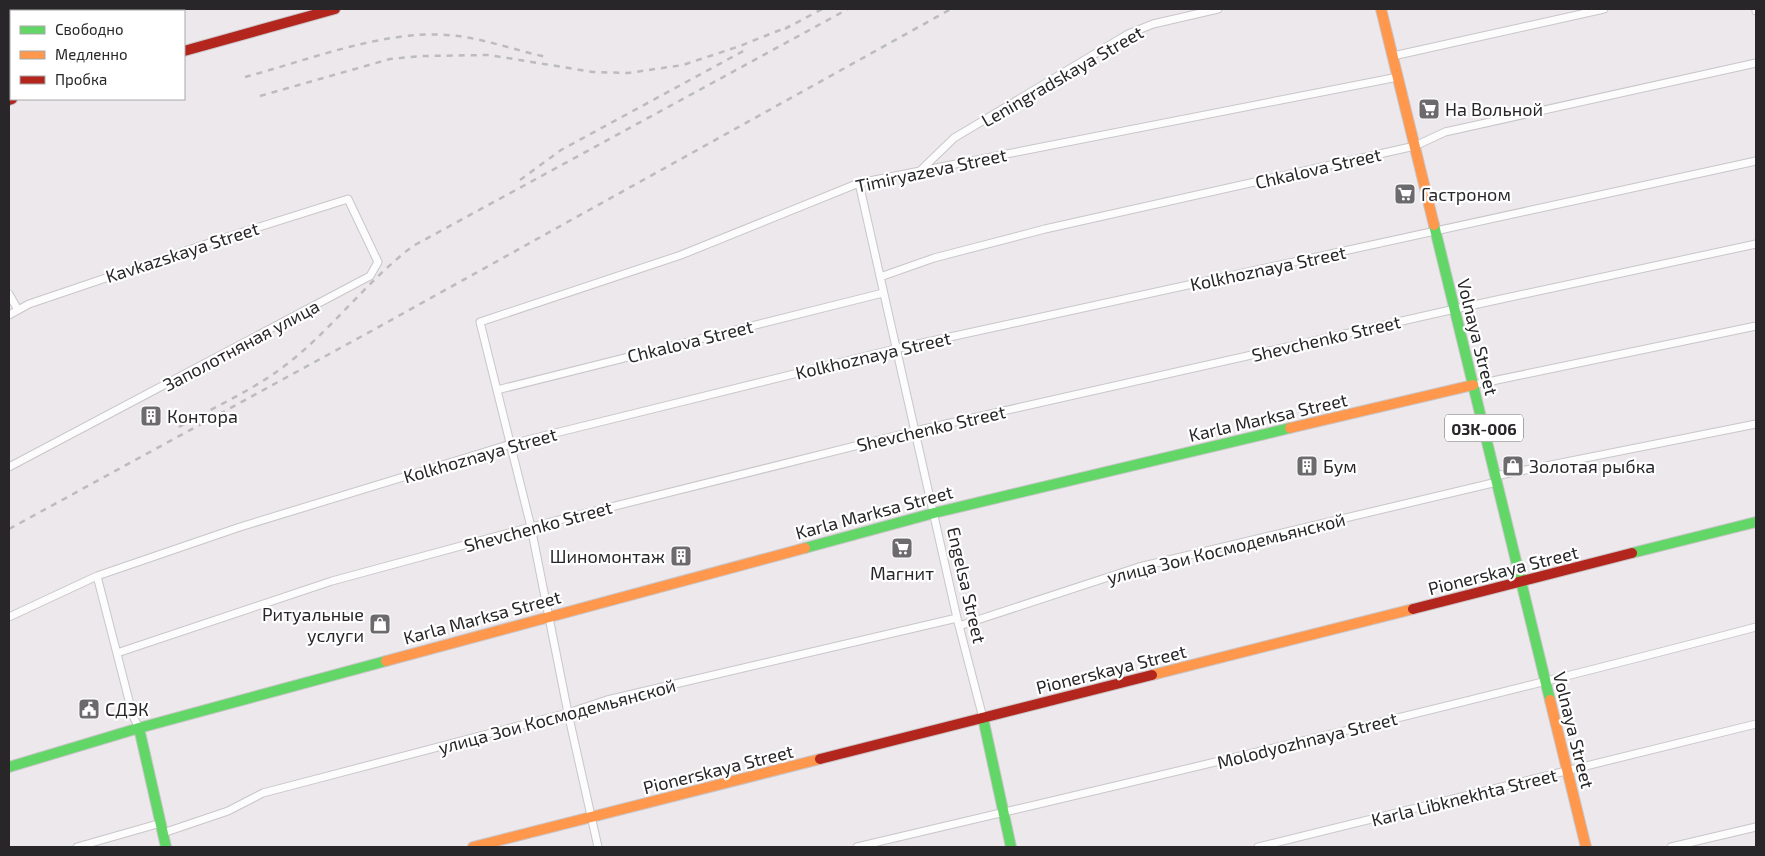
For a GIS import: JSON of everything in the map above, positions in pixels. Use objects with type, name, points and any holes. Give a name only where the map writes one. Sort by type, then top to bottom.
[{"type":"street","points":[[185,51],[334,9]]},
{"type":"street","name":"Leningradskaya Street","points":[[920,171],[954,138],[1128,34],[1153,24],[1218,9]]},
{"type":"street","name":"Volnaya Street","points":[[1381,9],[1586,847]]},
{"type":"street","points":[[1393,56],[1604,9]]},
{"type":"street","name":"Chkalova Street","points":[[880,277],[934,258],[1045,229],[1415,146],[1445,132],[1756,63]]},
{"type":"street","name":"Timiryazeva Street","points":[[497,390],[480,322],[681,256],[859,183],[1398,77]]},
{"type":"street","name":"Kolkhoznaya Street","points":[[9,617],[97,576],[240,527],[511,444],[895,349],[1756,162]]},
{"type":"street","name":"Engelsa Street","points":[[859,183],[895,349],[958,622],[983,718],[1011,847]]},
{"type":"street","name":"Kavkazskaya Street","points":[[9,315],[29,304],[221,238],[348,199]]},
{"type":"street","name":"Заполотняная улица","points":[[9,467],[370,276],[378,262],[348,199]]},
{"type":"street","name":"Shevchenko Street","points":[[117,653],[332,581],[531,527],[915,431],[1455,309],[1756,244]]},
{"type":"street","name":"Chkalova Street","points":[[497,390],[883,293]]},
{"type":"street","points":[[9,294],[18,310]]},
{"type":"street","name":"Karla Marksa Street","points":[[9,767],[139,728],[547,616],[934,513],[1473,385],[1756,326]]},
{"type":"street","points":[[497,390],[531,527],[547,616],[598,847]]},
{"type":"street","name":"улица Зои Космодемьянской","points":[[77,847],[228,811],[263,793],[568,713],[607,700],[958,622],[1139,567],[1496,479],[1756,424]]},
{"type":"street","name":"Pionerskaya Street","points":[[473,847],[1756,522]]},
{"type":"street","points":[[97,576],[133,716],[144,743],[166,847]]},
{"type":"street","name":"Molodyozhnaya Street","points":[[857,847],[1545,683],[1756,627]]},
{"type":"street","name":"Karla Libknekhta Street","points":[[1258,847],[1756,724]]},
{"type":"street","points":[[1671,847],[1756,827]]},
{"type":"railway","points":[[785,29],[822,9]]},
{"type":"railway","points":[[179,427],[243,393],[279,370],[314,341],[378,276],[413,246],[848,9]]},
{"type":"railway","points":[[9,529],[375,329],[951,9]]},
{"type":"railway","points":[[260,96],[390,59],[422,56],[489,55],[593,72],[628,73],[683,65],[740,46],[790,26]]},
{"type":"railway","points":[[245,77],[345,48],[397,37],[422,35],[472,38],[547,57]]},
{"type":"railway","points":[[520,180],[561,150],[747,49]]},
{"type":"traffic: fast","points":[[1434,225],[1550,700]]},
{"type":"traffic: fast","points":[[805,548],[934,513],[1290,428]]},
{"type":"traffic: fast","points":[[1632,553],[1756,522]]},
{"type":"traffic: fast","points":[[9,767],[139,728],[386,661]]},
{"type":"traffic: fast","points":[[983,718],[1011,847]]},
{"type":"traffic: fast","points":[[139,728],[166,847]]},
{"type":"traffic: slow","points":[[1381,9],[1434,225]]},
{"type":"traffic: slow","points":[[1290,428],[1473,385]]},
{"type":"traffic: slow","points":[[386,661],[805,548]]},
{"type":"traffic: slow","points":[[1152,675],[1413,609]]},
{"type":"traffic: slow","points":[[1550,700],[1586,847]]},
{"type":"traffic: slow","points":[[473,847],[820,759]]},
{"type":"traffic: jam","points":[[185,51],[335,9]]},
{"type":"traffic: jam","points":[[1413,609],[1632,553]]},
{"type":"traffic: jam","points":[[820,759],[1152,675]]},
{"type":"place","name":"На Вольной","points":[[1429,109]]},
{"type":"place","name":"Гастроном","points":[[1405,194]]},
{"type":"place","name":"Контора","points":[[151,416]]},
{"type":"place","name":"Бум","points":[[1307,466]]},
{"type":"place","name":"Золотая рыбка","points":[[1513,466]]},
{"type":"place","name":"Магнит","points":[[902,548]]},
{"type":"place","name":"Шиномонтаж","points":[[681,556]]},
{"type":"place","name":"Ритуальные услуги","points":[[380,624]]},
{"type":"place","name":"СДЭК","points":[[89,709]]}]
